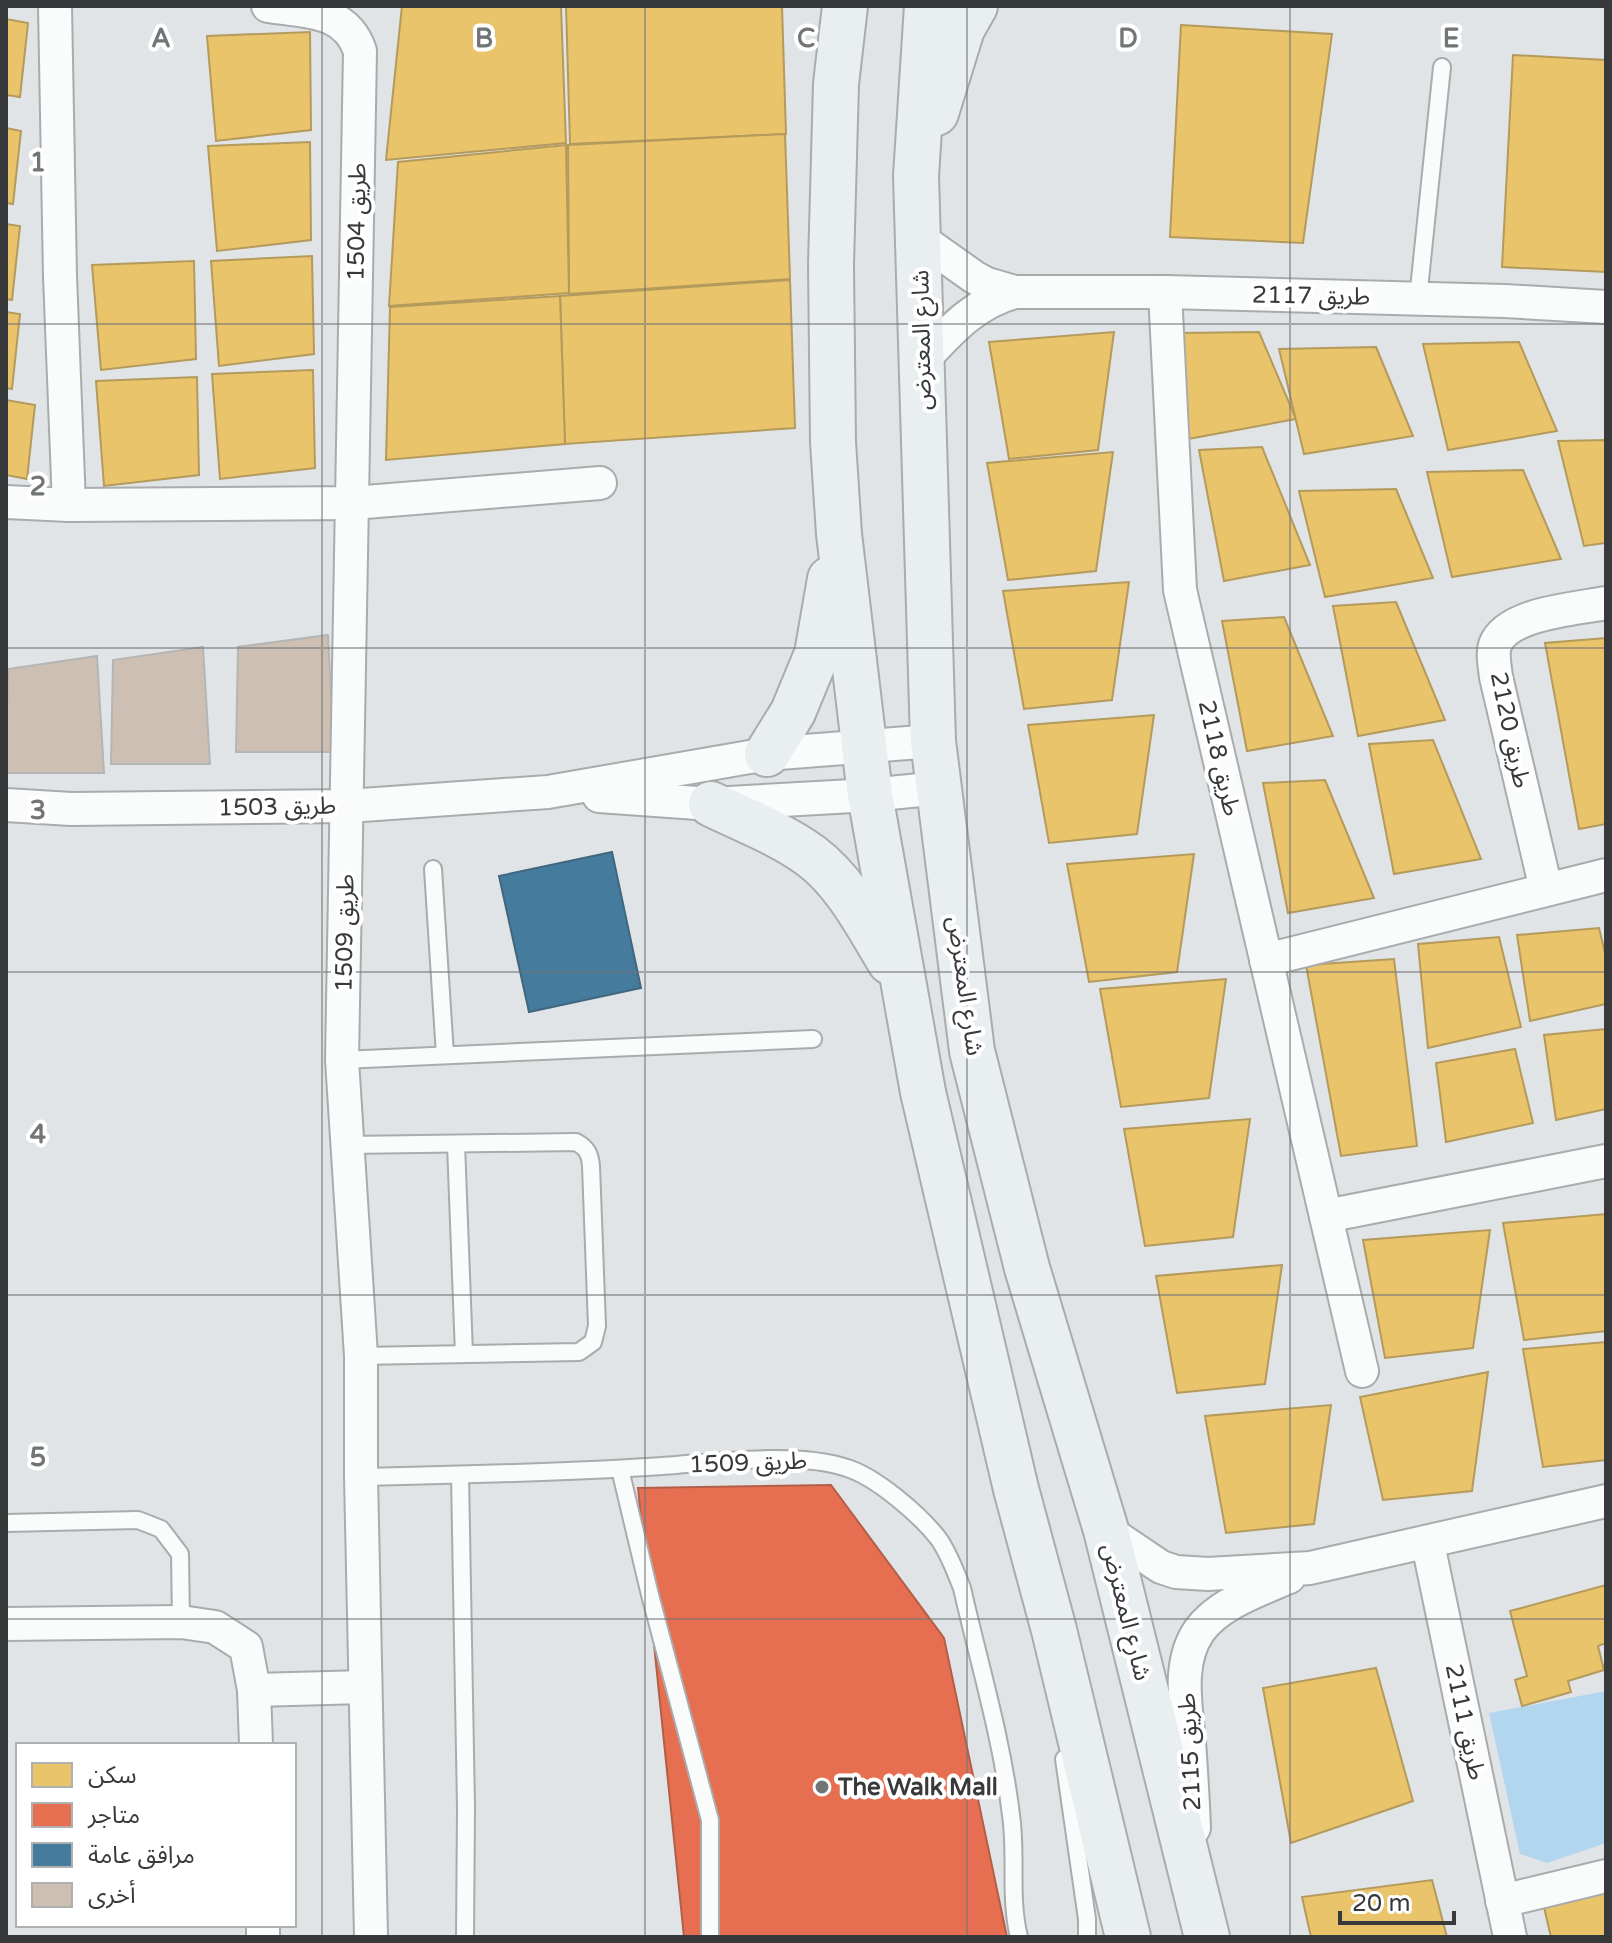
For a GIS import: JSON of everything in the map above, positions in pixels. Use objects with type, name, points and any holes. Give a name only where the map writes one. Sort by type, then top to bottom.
[{"type":"street","points":[[55,6],[60,276],[69,505]]},
{"type":"street","name":"طريق 1504","points":[[268,6],[333,18],[346,25],[360,51],[348,806]]},
{"type":"street","points":[[815,6],[836,84]]},
{"type":"street","points":[[845,6],[836,84],[831,264],[833,442],[839,534],[870,795],[923,1092],[994,1398],[1128,1937]]},
{"type":"street","name":"شارع المعترض","points":[[927,6],[916,176],[933,741],[972,1051],[1027,1268],[1106,1530],[1203,1922]]},
{"type":"street","points":[[916,176],[962,29],[975,6]]},
{"type":"street","name":"طريق 2117","points":[[919,238],[974,277],[1015,292]]},
{"type":"street","name":"طريق 2117","points":[[922,361],[972,311],[1000,296],[1015,292],[1165,292],[1505,301],[1606,307]]},
{"type":"street","name":"طريق 2118","points":[[1165,292],[1180,590],[1362,1371]]},
{"type":"street","points":[[6,502],[69,505],[353,503],[600,483]]},
{"type":"street","points":[[767,754],[793,712],[817,654],[839,534]]},
{"type":"street","name":"طريق 2120","points":[[1546,889],[1496,677],[1494,648],[1500,635],[1526,619],[1606,603]]},
{"type":"street","name":"طريق 1503","points":[[6,805],[71,809],[348,806],[548,792],[767,754],[933,741]]},
{"type":"street","name":"طريق 1503","points":[[548,792],[711,804],[940,788]]},
{"type":"street","points":[[711,804],[770,831],[821,864],[843,889],[901,979]]},
{"type":"street","name":"طريق 1509","points":[[348,806],[342,1060],[361,1356],[371,1937]]},
{"type":"street","points":[[1266,960],[1606,875]]},
{"type":"street","points":[[1326,1216],[1606,1161]]},
{"type":"street","name":"طريق 2115","points":[[1106,1530],[1161,1567],[1176,1572],[1208,1574],[1310,1568],[1428,1544],[1606,1501]]},
{"type":"street","name":"طريق 2111","points":[[1428,1544],[1510,1937]]},
{"type":"street","name":"طريق 2115","points":[[1203,1922],[1183,1695],[1190,1649],[1199,1632],[1212,1618],[1253,1592],[1310,1568]]},
{"type":"street","points":[[6,1624],[181,1622],[215,1627],[246,1647],[254,1690],[256,1743]]},
{"type":"street","points":[[254,1690],[365,1687]]},
{"type":"street","points":[[1502,1901],[1606,1876]]},
{"type":"lane","points":[[1418,299],[1442,67]]},
{"type":"lane","points":[[433,869],[445,1055]]},
{"type":"lane","points":[[342,1060],[813,1039]]},
{"type":"lane","points":[[348,1145],[565,1141],[585,1147],[591,1166],[596,1318],[593,1342],[579,1352],[361,1356]]},
{"type":"lane","points":[[456,1144],[464,1354]]},
{"type":"lane","name":"طريق 1509","points":[[361,1477],[620,1469],[792,1459],[822,1461],[851,1469],[877,1483],[939,1539],[962,1588],[1006,1780],[1012,1820],[1012,1889],[1019,1937]]},
{"type":"lane","points":[[620,1469],[710,1820],[710,1937]]},
{"type":"lane","points":[[460,1475],[465,1937]]},
{"type":"lane","points":[[6,1523],[138,1520],[161,1529],[180,1554],[181,1622]]},
{"type":"lane","points":[[1054,1630],[1061,1732],[1087,1937]]},
{"type":"shaded area","points":[[1606,1691],[1606,1843],[1547,1863],[1520,1854],[1489,1713]]},
{"type":"building: سكن","points":[[402,6],[561,6],[566,143],[386,160]]},
{"type":"building: سكن","points":[[566,6],[782,6],[786,134],[570,144]]},
{"type":"building: سكن","points":[[6,19],[28,23],[20,97],[6,95]]},
{"type":"building: سكن","points":[[1181,25],[1332,34],[1303,243],[1170,237]]},
{"type":"building: سكن","points":[[310,32],[311,130],[216,141],[207,36]]},
{"type":"building: سكن","points":[[1513,55],[1606,60],[1606,272],[1502,267]]},
{"type":"building: سكن","points":[[6,128],[21,131],[13,204],[6,203]]},
{"type":"building: سكن","points":[[785,134],[790,279],[569,294],[568,145]]},
{"type":"building: سكن","points":[[310,142],[311,240],[217,251],[208,146]]},
{"type":"building: سكن","points":[[566,145],[569,293],[389,306],[398,162]]},
{"type":"building: سكن","points":[[6,224],[20,226],[12,300],[6,299]]},
{"type":"building: سكن","points":[[312,256],[314,354],[219,366],[211,261]]},
{"type":"building: سكن","points":[[194,261],[196,359],[101,370],[92,265]]},
{"type":"building: سكن","points":[[790,280],[795,428],[565,444],[560,296]]},
{"type":"building: سكن","points":[[560,296],[565,444],[386,460],[390,307]]},
{"type":"building: سكن","points":[[6,312],[20,314],[12,389],[6,388]]},
{"type":"building: سكن","points":[[1114,332],[1098,450],[1009,459],[989,342]]},
{"type":"building: سكن","points":[[1259,332],[1296,419],[1188,439],[1178,333]]},
{"type":"building: سكن","points":[[1519,342],[1557,431],[1448,450],[1423,344]]},
{"type":"building: سكن","points":[[1376,347],[1413,436],[1304,454],[1279,349]]},
{"type":"building: سكن","points":[[313,370],[315,468],[220,479],[212,374]]},
{"type":"building: سكن","points":[[197,377],[199,475],[104,486],[96,381]]},
{"type":"building: سكن","points":[[6,400],[35,405],[27,479],[6,475]]},
{"type":"building: سكن","points":[[1606,440],[1606,543],[1584,546],[1558,441]]},
{"type":"building: سكن","points":[[1262,447],[1310,565],[1224,581],[1199,450]]},
{"type":"building: سكن","points":[[1113,452],[1096,571],[1008,580],[987,463]]},
{"type":"building: سكن","points":[[1523,470],[1561,559],[1452,577],[1427,472]]},
{"type":"building: سكن","points":[[1396,489],[1433,578],[1325,597],[1299,491]]},
{"type":"building: سكن","points":[[1129,582],[1112,700],[1024,709],[1003,591]]},
{"type":"building: سكن","points":[[1396,602],[1445,720],[1358,736],[1333,606]]},
{"type":"building: سكن","points":[[1284,617],[1333,736],[1247,751],[1222,621]]},
{"type":"building: سكن","points":[[1606,638],[1606,824],[1579,829],[1545,643]]},
{"type":"building: سكن","points":[[1154,715],[1137,834],[1049,843],[1028,725]]},
{"type":"building: سكن","points":[[1433,740],[1481,859],[1394,874],[1369,744]]},
{"type":"building: سكن","points":[[1325,780],[1374,898],[1288,913],[1263,783]]},
{"type":"building: سكن","points":[[1194,854],[1177,972],[1089,982],[1067,864]]},
{"type":"building: سكن","points":[[1599,928],[1606,957],[1606,1004],[1530,1021],[1517,935]]},
{"type":"building: سكن","points":[[1499,937],[1521,1027],[1428,1048],[1418,944]]},
{"type":"building: سكن","points":[[1394,959],[1417,1146],[1341,1156],[1306,965]]},
{"type":"building: سكن","points":[[1226,979],[1209,1098],[1121,1107],[1100,989]]},
{"type":"building: سكن","points":[[1606,1029],[1606,1109],[1556,1120],[1544,1035]]},
{"type":"building: سكن","points":[[1515,1049],[1533,1123],[1446,1142],[1436,1063]]},
{"type":"building: سكن","points":[[1250,1119],[1233,1237],[1145,1246],[1124,1129]]},
{"type":"building: سكن","points":[[1606,1214],[1606,1331],[1524,1340],[1503,1223]]},
{"type":"building: سكن","points":[[1490,1230],[1473,1348],[1385,1358],[1363,1240]]},
{"type":"building: سكن","points":[[1282,1265],[1265,1384],[1177,1393],[1156,1276]]},
{"type":"building: سكن","points":[[1606,1342],[1606,1460],[1543,1467],[1523,1349]]},
{"type":"building: سكن","points":[[1488,1372],[1472,1491],[1383,1500],[1360,1397]]},
{"type":"building: سكن","points":[[1331,1405],[1314,1524],[1226,1533],[1205,1416]]},
{"type":"building: سكن","points":[[1606,1585],[1606,1643],[1598,1646],[1604,1670],[1568,1681],[1571,1692],[1522,1706],[1515,1680],[1527,1676],[1510,1611]]},
{"type":"building: سكن","points":[[1376,1668],[1413,1801],[1291,1843],[1263,1688]]},
{"type":"building: سكن","points":[[1432,1880],[1447,1937],[1311,1937],[1302,1897]]},
{"type":"building: سكن","points":[[1606,1889],[1606,1937],[1551,1937],[1543,1903]]},
{"type":"building: متاجر","name":"The Walk Mall","points":[[831,1485],[944,1638],[1007,1937],[684,1937],[638,1488]]},
{"type":"building: مرافق عامة","points":[[612,852],[641,988],[529,1012],[499,876]]},
{"type":"building: أخرى","points":[[328,635],[334,752],[236,752],[238,647]]},
{"type":"building: أخرى","points":[[203,647],[210,764],[111,764],[113,660]]},
{"type":"building: أخرى","points":[[97,656],[104,773],[6,773],[8,669]]},
{"type":"place","name":"The Walk Mall","points":[[822,1787]]}]
